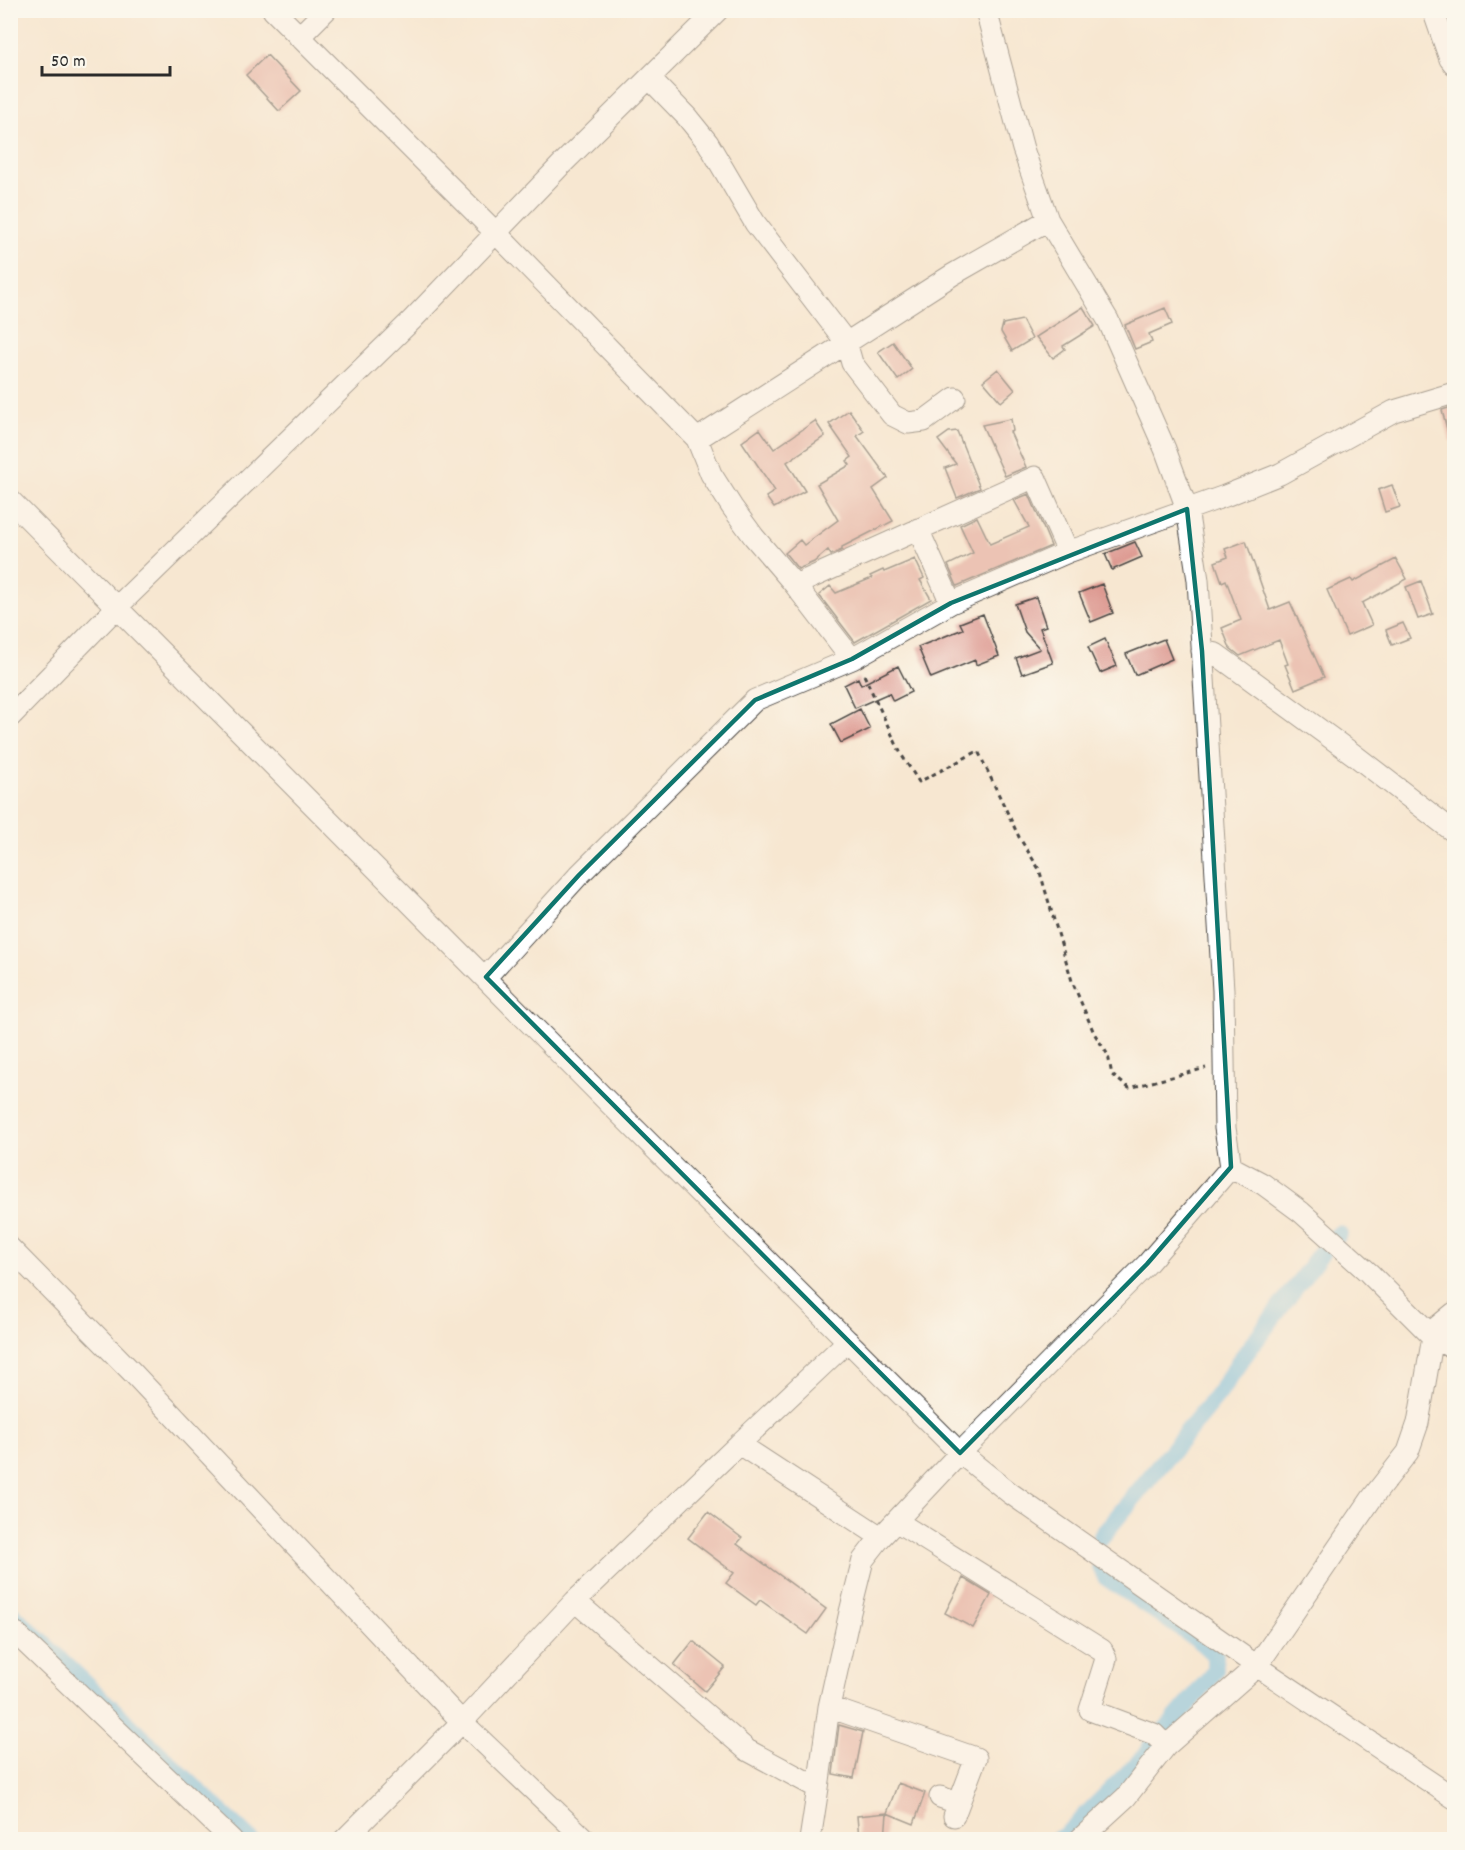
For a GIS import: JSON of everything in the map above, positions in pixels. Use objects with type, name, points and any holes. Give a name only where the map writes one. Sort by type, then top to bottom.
[{"type":"street","points":[[273,10],[496,232],[697,439],[711,474],[732,507],[852,659]]},
{"type":"street","points":[[299,37],[326,10]]},
{"type":"street","points":[[10,717],[117,607],[412,320],[560,166],[718,10]]},
{"type":"street","points":[[810,1839],[829,1707],[863,1560],[880,1537],[960,1453],[1147,1264],[1231,1167],[1225,1128],[1223,990],[1198,580],[1187,509],[1165,449],[1108,320],[1048,220],[1023,149],[986,10]]},
{"type":"street","points":[[1433,10],[1450,59],[1455,64]]},
{"type":"street","points":[[650,79],[687,117],[708,143],[755,223],[846,342],[852,363],[892,414],[908,423],[924,421],[955,398]]},
{"type":"street","points":[[697,439],[952,275],[1048,220]]},
{"type":"street","points":[[486,977],[579,875],[755,700],[852,659],[951,603],[1068,552],[1280,474],[1394,411],[1455,393]]},
{"type":"street","points":[[795,585],[1035,477],[1068,552]]},
{"type":"street","points":[[10,500],[960,1453],[1010,1493],[1257,1666],[1455,1798]]},
{"type":"street","points":[[918,529],[951,603]]},
{"type":"street","points":[[1202,651],[1216,654],[1455,832]]},
{"type":"street","points":[[1231,1167],[1263,1184],[1301,1212],[1369,1273],[1432,1337],[1455,1349]]},
{"type":"street","points":[[10,1248],[132,1372],[462,1722],[586,1839]]},
{"type":"street","points":[[1079,1839],[1126,1797],[1161,1740],[1257,1666],[1372,1498],[1408,1452],[1418,1423],[1432,1337],[1437,1327],[1455,1313]]},
{"type":"street","points":[[344,1839],[462,1722],[575,1601],[848,1341]]},
{"type":"street","points":[[739,1444],[880,1537]]},
{"type":"street","points":[[896,1521],[1102,1650],[1106,1659],[1090,1710],[1161,1740]]},
{"type":"street","points":[[575,1601],[747,1750],[818,1788]]},
{"type":"street","points":[[10,1628],[232,1839]]},
{"type":"street","points":[[829,1707],[976,1758],[951,1806]]},
{"type":"path","points":[[852,659],[865,676],[901,754],[919,782],[978,751],[1019,837],[1039,869],[1072,981],[1095,1033],[1108,1055],[1112,1075],[1129,1088],[1223,1065]]},
{"type":"highlighted area","points":[[1187,509],[1202,651],[1231,1167],[1147,1264],[960,1453],[486,977],[579,875],[755,700],[852,659],[951,603]]},
{"type":"building","points":[[267,55],[301,91],[279,111],[246,75]]},
{"type":"building","points":[[1083,307],[1095,326],[1063,346],[1065,349],[1053,358],[1036,337]]},
{"type":"building","points":[[1165,308],[1172,324],[1149,334],[1152,342],[1135,349],[1125,325]]},
{"type":"building","points":[[1022,320],[1032,339],[1012,351],[1001,332],[1003,324]]},
{"type":"building","points":[[893,342],[912,369],[898,380],[878,352]]},
{"type":"building","points":[[998,369],[1015,390],[1001,402],[983,381]]},
{"type":"building","points":[[1455,406],[1455,440],[1450,441],[1442,410]]},
{"type":"building","points":[[849,410],[864,431],[857,436],[888,478],[873,489],[893,521],[831,555],[828,550],[814,562],[798,569],[785,553],[800,540],[804,545],[838,520],[817,484],[850,465],[847,461],[852,457],[829,424]]},
{"type":"building","points":[[1011,419],[1013,431],[1010,432],[1026,467],[1005,476],[982,425]]},
{"type":"building","points":[[815,421],[825,436],[787,462],[805,491],[774,508],[766,497],[775,491],[742,442],[760,429],[774,449]]},
{"type":"building","points":[[957,431],[980,488],[957,498],[945,468],[956,464],[938,440],[949,432]]},
{"type":"building","points":[[1392,485],[1400,507],[1385,512],[1378,490]]},
{"type":"building","points":[[1029,494],[1051,546],[957,586],[948,565],[973,553],[960,525],[977,517],[990,544],[1029,527],[1014,500]]},
{"type":"building","points":[[1246,541],[1270,610],[1290,602],[1324,677],[1295,689],[1285,665],[1288,664],[1279,640],[1240,656],[1230,648],[1222,628],[1241,620],[1226,580],[1222,582],[1215,562],[1228,557],[1225,549]]},
{"type":"building","points":[[1135,542],[1142,557],[1112,570],[1105,554]]},
{"type":"building","points":[[915,559],[924,578],[920,580],[931,599],[855,642],[819,595],[830,586],[836,593],[872,578],[870,576],[883,570],[884,572]]},
{"type":"building","points":[[1396,559],[1407,579],[1362,603],[1372,625],[1347,636],[1327,590],[1351,579],[1353,582]]},
{"type":"building","points":[[1421,581],[1433,614],[1418,619],[1406,587]]},
{"type":"building","points":[[1102,584],[1113,613],[1091,622],[1079,593]]},
{"type":"building","points":[[1036,597],[1046,626],[1040,628],[1053,663],[1022,674],[1016,658],[1040,649],[1025,632],[1015,604]]},
{"type":"building","points":[[983,614],[999,656],[976,665],[975,660],[931,678],[918,647],[963,629],[960,623]]},
{"type":"building","points":[[1403,623],[1410,638],[1392,645],[1386,630]]},
{"type":"building","points":[[1105,639],[1117,666],[1100,673],[1088,647]]},
{"type":"building","points":[[1164,639],[1172,659],[1135,675],[1126,654]]},
{"type":"building","points":[[898,666],[911,692],[893,701],[889,693],[855,708],[844,685],[858,678],[861,685]]},
{"type":"building","points":[[860,709],[870,729],[841,743],[831,724]]},
{"type":"building","points":[[708,1512],[742,1538],[737,1544],[826,1609],[808,1634],[760,1600],[756,1605],[726,1583],[734,1573],[688,1538]]},
{"type":"building","points":[[963,1578],[991,1595],[973,1628],[945,1613]]},
{"type":"building","points":[[693,1641],[725,1667],[705,1691],[674,1665]]},
{"type":"building","points":[[839,1725],[863,1732],[854,1778],[833,1774]]},
{"type":"building","points":[[898,1783],[925,1793],[914,1824],[887,1813]]},
{"type":"building","points":[[887,1813],[885,1839],[859,1839],[857,1816]]},
{"type":"waterway","points":[[1101,1537],[1219,1393],[1240,1361],[1324,1249],[1339,1234]]},
{"type":"waterway","points":[[1057,1840],[1066,1835],[1145,1756],[1215,1670],[1215,1655],[1201,1642],[1106,1577],[1101,1567]]},
{"type":"waterway","points":[[10,1612],[250,1840]]}]
